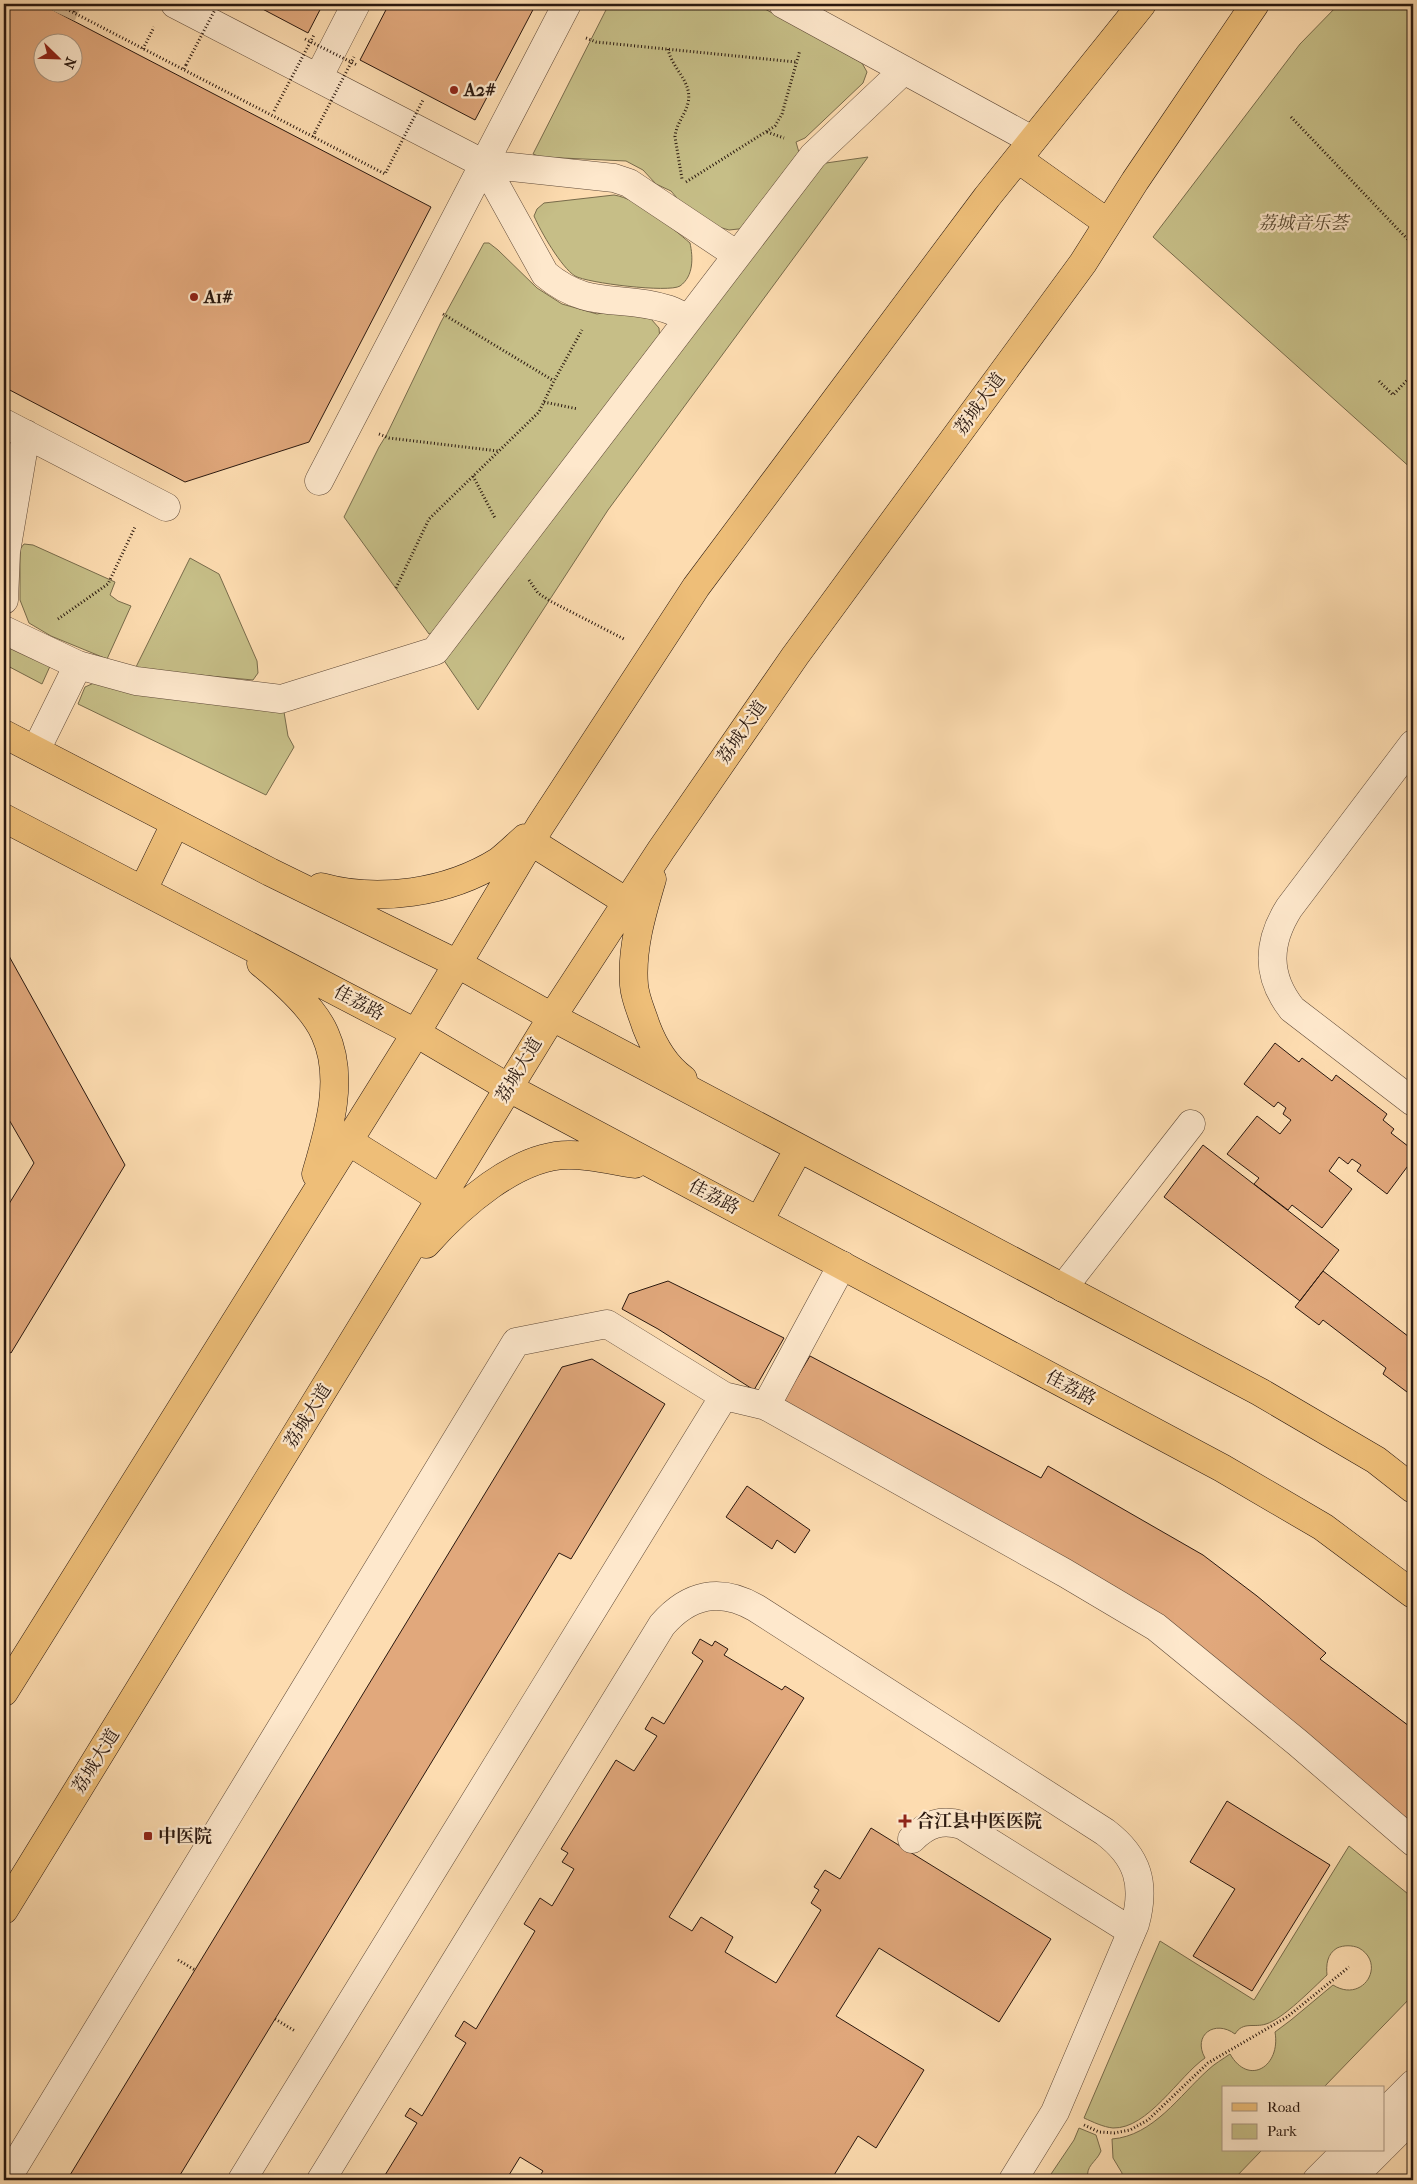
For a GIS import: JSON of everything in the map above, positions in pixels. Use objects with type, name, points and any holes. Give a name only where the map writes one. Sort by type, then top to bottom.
[{"type":"main road","points":[[4,1692],[416,1033],[535,834],[696,587],[987,197],[1142,4]]},
{"type":"main road","name":"荔城大道","points":[[4,1910],[552,1017],[661,850],[795,656],[1084,263],[1162,141],[1255,4]]},
{"type":"main road","points":[[1025,150],[1108,223]]},
{"type":"main road","points":[[4,734],[175,824],[458,964],[552,1017],[1260,1392],[1376,1460],[1413,1489]]},
{"type":"main road","name":"佳荔路","points":[[4,818],[416,1033],[509,1088],[1222,1468],[1323,1527],[1413,1594]]},
{"type":"main road","points":[[143,890],[175,824]]},
{"type":"main road","points":[[270,872],[341,893],[417,891],[439,887],[478,871],[500,860],[535,834]]},
{"type":"main road","points":[[535,834],[627,902]]},
{"type":"main road","points":[[661,850],[641,918],[634,959],[634,987],[649,1033],[669,1069],[716,1104]]},
{"type":"main road","points":[[230,936],[280,979],[319,1022],[326,1035],[334,1071],[334,1099],[328,1137],[305,1210]]},
{"type":"main road","points":[[348,1141],[441,1199]]},
{"type":"main road","points":[[759,1221],[798,1148]]},
{"type":"main road","points":[[387,1288],[437,1232],[476,1196],[528,1164],[550,1157],[569,1155],[590,1156],[660,1169]]},
{"type":"street","points":[[318,78],[356,4]]},
{"type":"street","points":[[783,4],[904,70],[1025,150]]},
{"type":"street","points":[[185,6],[318,78],[484,164],[614,178],[629,183],[737,255]]},
{"type":"street","points":[[319,481],[561,15]]},
{"type":"street","points":[[15,636],[78,665],[136,681],[282,699],[435,652],[813,156],[904,70]]},
{"type":"street","points":[[484,164],[545,274],[566,290],[593,299],[668,309],[688,319]]},
{"type":"street","points":[[4,600],[15,429],[158,503]]},
{"type":"street","points":[[36,750],[78,665]]},
{"type":"street","points":[[1413,744],[1288,908],[1275,936],[1272,951],[1276,982],[1282,996],[1292,1008],[1413,1102]]},
{"type":"street","points":[[1064,1288],[1192,1124]]},
{"type":"street","points":[[766,1406],[842,1266]]},
{"type":"street","points":[[6,2180],[516,1342],[607,1324],[724,1396],[766,1406],[1057,1568],[1156,1627],[1298,1743],[1413,1842]]},
{"type":"street","points":[[242,2180],[724,1396]]},
{"type":"street","points":[[321,2180],[662,1625],[684,1604],[712,1596],[727,1596],[742,1600],[1118,1842],[1129,1855],[1136,1870],[1140,1887],[1140,1906],[1055,2112],[1013,2180]]},
{"type":"street","points":[[912,1839],[929,1825],[951,1822],[962,1825],[1131,1931]]},
{"type":"street","points":[[1384,2113],[1413,2084]]},
{"type":"street","points":[[1384,2146],[1413,2117]]},
{"type":"street","points":[[1317,2180],[1345,2152]]},
{"type":"street","points":[[1350,2180],[1378,2152]]},
{"type":"path","points":[[57,4],[385,174],[423,100]]},
{"type":"path","points":[[184,69],[218,4]]},
{"type":"path","points":[[74,12],[77,6]]},
{"type":"path","points":[[561,15],[596,42],[796,62]]},
{"type":"path","points":[[668,49],[670,59],[687,84],[689,93],[688,103],[675,130],[683,184],[775,126],[782,114],[808,18]]},
{"type":"path","points":[[272,115],[314,35]]},
{"type":"path","points":[[305,39],[357,65]]},
{"type":"path","points":[[143,49],[146,44]]},
{"type":"path","points":[[312,137],[354,57]]},
{"type":"path","points":[[1291,117],[1413,245]]},
{"type":"path","points":[[396,588],[429,519],[539,412],[588,320],[593,299]]},
{"type":"path","points":[[413,300],[449,316],[554,381]]},
{"type":"path","points":[[1379,381],[1393,395],[1413,374],[1413,340]]},
{"type":"path","points":[[350,422],[389,438],[499,451]]},
{"type":"path","points":[[474,476],[512,551],[538,593],[653,654]]},
{"type":"path","points":[[15,636],[108,584],[158,503]]},
{"type":"path","points":[[1055,2112],[1099,2132],[1114,2134],[1130,2130],[1148,2120],[1208,2063],[1288,2017],[1349,1967]]},
{"type":"green space","points":[[609,4],[756,4],[862,63],[867,72],[863,83],[805,138],[796,142],[800,156],[748,228],[729,230],[712,225],[682,204],[671,191],[656,184],[643,170],[626,161],[541,157],[533,154]]},
{"type":"green space","name":"荔城音乐荟","points":[[1339,4],[1413,4],[1413,470],[1153,237],[1300,44]]},
{"type":"green space","points":[[868,157],[608,510],[478,710],[443,659],[819,164]]},
{"type":"green space","points":[[614,195],[634,202],[644,208],[690,243],[692,260],[690,272],[685,282],[680,286],[673,288],[645,288],[595,282],[575,276],[564,265],[546,240],[534,216],[537,209],[544,203]]},
{"type":"green space","points":[[484,243],[489,243],[498,250],[537,288],[562,304],[597,314],[610,311],[651,319],[659,328],[660,341],[441,629],[429,634],[344,517],[387,434],[441,322]]},
{"type":"green space","points":[[24,544],[33,545],[115,582],[110,595],[118,601],[131,606],[107,659],[51,636],[29,623],[20,600],[20,549]]},
{"type":"green space","points":[[190,558],[219,574],[257,661],[258,673],[253,680],[135,669]]},
{"type":"green space","points":[[4,640],[51,664],[42,684],[4,664]]},
{"type":"green space","points":[[94,683],[284,712],[288,736],[294,747],[266,795],[78,704],[85,687]]},
{"type":"green space","points":[[1349,1846],[1413,1898],[1413,1995],[1325,2086],[1222,2086],[1222,2152],[1260,2152],[1233,2180],[1122,2180],[1122,2173],[1113,2158],[1112,2139],[1127,2136],[1153,2122],[1165,2113],[1210,2068],[1230,2054],[1238,2064],[1246,2069],[1254,2071],[1262,2068],[1268,2063],[1273,2054],[1276,2044],[1275,2032],[1333,1985],[1344,1990],[1362,1986],[1368,1980],[1371,1972],[1371,1963],[1367,1955],[1359,1948],[1342,1946],[1337,1948],[1331,1953],[1328,1960],[1327,1975],[1298,2003],[1281,2016],[1266,2024],[1245,2026],[1235,2034],[1220,2028],[1208,2032],[1201,2042],[1205,2058],[1151,2111],[1138,2120],[1126,2126],[1113,2128],[1084,2118],[1160,1941],[1254,2000]]},
{"type":"green space","points":[[1079,2128],[1096,2135],[1101,2151],[1089,2167],[1088,2180],[1047,2180],[1074,2140]]},
{"type":"building","name":"A1#","points":[[4,4],[41,4],[431,207],[309,442],[185,482],[4,387]]},
{"type":"building","points":[[253,4],[323,4],[308,33]]},
{"type":"building","name":"A2#","points":[[389,4],[536,4],[475,120],[360,60]]},
{"type":"building","points":[[4,947],[125,1165],[11,1353],[4,1349],[4,1212],[34,1163],[4,1111]]},
{"type":"building","points":[[1275,1043],[1299,1062],[1302,1058],[1332,1081],[1336,1075],[1387,1114],[1383,1120],[1394,1129],[1391,1133],[1413,1150],[1413,1159],[1387,1194],[1357,1171],[1361,1165],[1352,1159],[1348,1164],[1339,1157],[1329,1171],[1352,1189],[1322,1228],[1292,1205],[1288,1210],[1254,1184],[1259,1178],[1227,1154],[1257,1116],[1280,1134],[1291,1120],[1283,1114],[1286,1108],[1278,1102],[1274,1107],[1244,1084]]},
{"type":"building","points":[[1203,1145],[1339,1250],[1300,1301],[1164,1197]]},
{"type":"building","points":[[1323,1271],[1413,1340],[1413,1384],[1407,1392],[1383,1374],[1386,1368],[1323,1320],[1319,1325],[1295,1307]]},
{"type":"building","points":[[668,1281],[784,1338],[754,1390],[658,1329],[622,1309],[629,1294]]},
{"type":"building","points":[[810,1356],[1041,1478],[1048,1466],[1203,1555],[1257,1596],[1326,1653],[1320,1659],[1413,1729],[1413,1826],[1188,1638],[783,1401]]},
{"type":"building","points":[[592,1359],[665,1404],[571,1559],[559,1553],[177,2180],[67,2180],[562,1367]]},
{"type":"building","points":[[747,1486],[810,1530],[795,1553],[777,1540],[772,1549],[726,1517]]},
{"type":"building","points":[[700,1639],[712,1646],[715,1641],[728,1649],[724,1655],[782,1690],[785,1686],[804,1698],[669,1917],[692,1931],[701,1917],[733,1937],[725,1952],[776,1983],[821,1910],[811,1903],[819,1890],[814,1887],[825,1870],[840,1879],[871,1828],[1051,1939],[999,2022],[879,1948],[836,2016],[924,2070],[876,2148],[858,2136],[831,2180],[537,2180],[543,2171],[520,2157],[506,2180],[382,2180],[417,2123],[405,2116],[410,2108],[422,2116],[466,2043],[455,2036],[464,2021],[476,2029],[535,1931],[524,1924],[540,1898],[552,1906],[574,1869],[562,1862],[568,1853],[561,1849],[616,1760],[634,1771],[657,1736],[645,1729],[652,1717],[664,1724],[703,1661],[692,1653]]},
{"type":"building","points":[[1227,1801],[1330,1865],[1252,1991],[1193,1956],[1235,1889],[1190,1862]]},
{"type":"tunnel","points":[[62,15],[67,4]]},
{"type":"place","name":"A2#","points":[[454,90]]},
{"type":"place","name":"A1#","points":[[194,297]]},
{"type":"place","name":"合江县中医医院","points":[[905,1821]]},
{"type":"place","name":"中医院","points":[[148,1836]]}]
